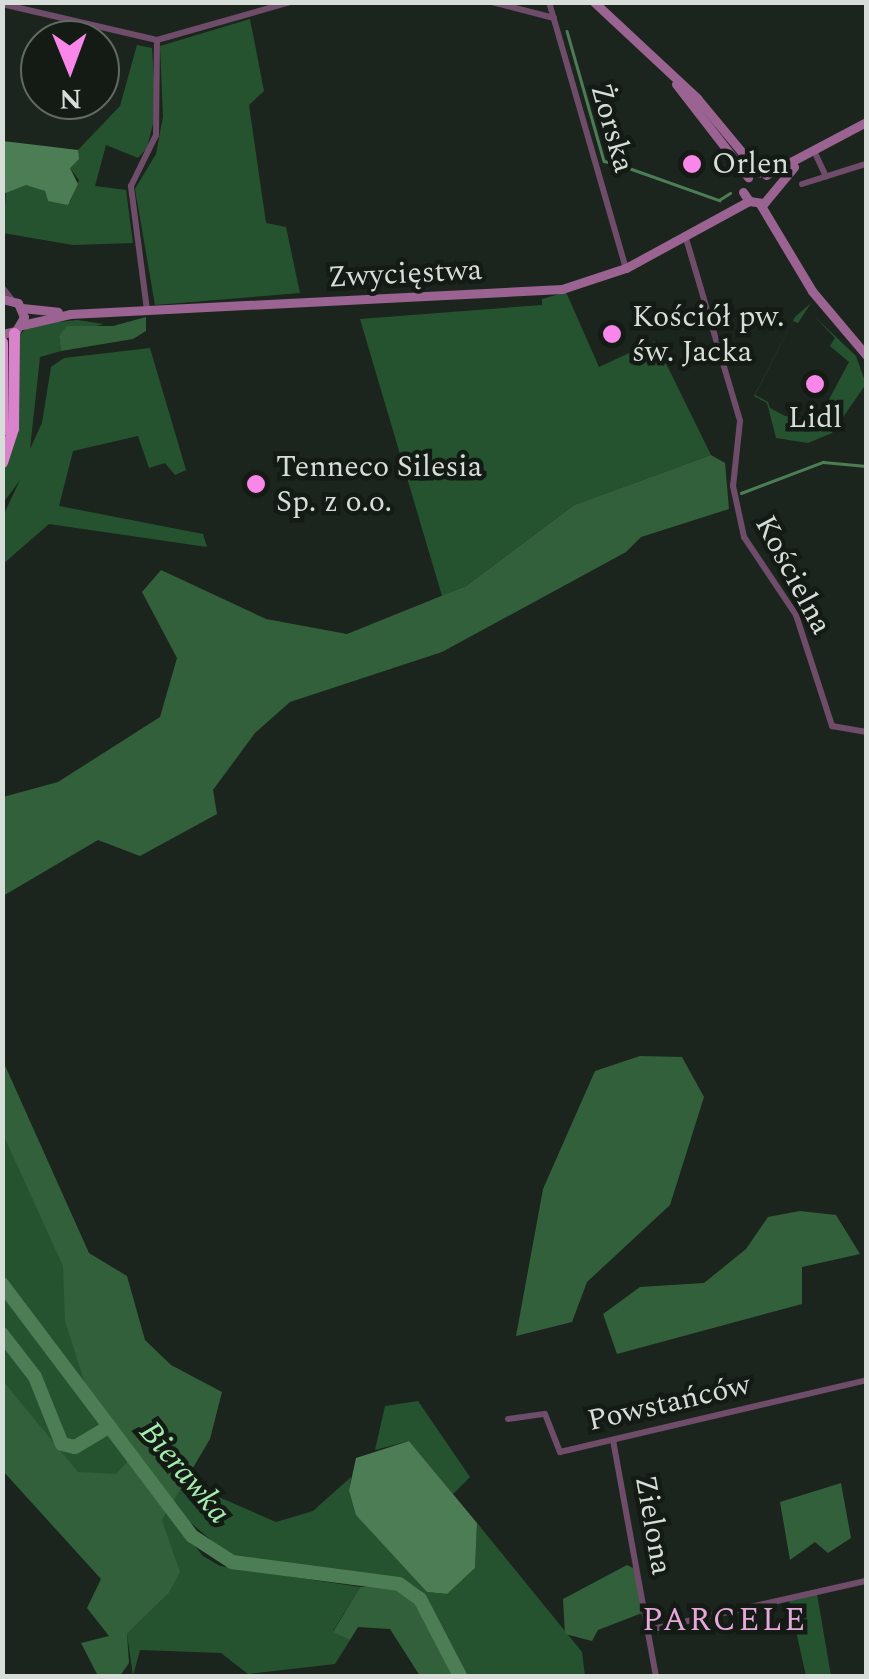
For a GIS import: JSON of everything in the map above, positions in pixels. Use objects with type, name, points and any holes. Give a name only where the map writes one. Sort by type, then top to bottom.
[{"type":"highway","points":[[2,462],[13,428],[13,330]]},
{"type":"highway","points":[[2,342],[2,430]]},
{"type":"main road","name":"Żorska","points":[[594,2],[701,102],[774,187]]},
{"type":"main road","name":"Żorska","points":[[656,60],[748,177]]},
{"type":"main road","points":[[765,202],[796,165],[866,122]]},
{"type":"main road","points":[[796,165],[748,177],[746,197],[765,202],[812,291],[866,355]]},
{"type":"main road","name":"Zwycięstwa","points":[[22,308],[70,314],[542,292],[626,268],[746,197]]},
{"type":"main road","points":[[7,300],[22,308],[13,330]]},
{"type":"main road","name":"Zwycięstwa","points":[[13,330],[70,314]]},
{"type":"street","points":[[2,4],[156,40],[290,2]]},
{"type":"street","points":[[492,2],[554,18]]},
{"type":"street","name":"Żorska","points":[[550,2],[626,268]]},
{"type":"street","points":[[147,310],[131,186],[156,135],[156,40]]},
{"type":"street","points":[[816,153],[826,177]]},
{"type":"street","points":[[802,184],[866,164]]},
{"type":"street","name":"Kościelna","points":[[684,234],[740,421],[737,517],[755,561],[796,615],[832,726],[866,732]]},
{"type":"street","points":[[2,287],[7,300]]},
{"type":"street","name":"Powstańców","points":[[508,1419],[546,1414],[558,1452],[866,1380]]},
{"type":"street","name":"Zielona","points":[[614,1440],[656,1676]]},
{"type":"street","points":[[648,1630],[866,1581]]},
{"type":"shaded area","points":[[250,19],[264,91],[249,105],[266,223],[286,227],[300,293],[155,305],[135,189],[156,154],[163,117],[160,46]]},
{"type":"shaded area","points":[[137,45],[152,48],[156,111],[147,148],[138,158],[106,145],[95,186],[126,190],[133,243],[73,245],[3,233],[6,192],[26,184],[45,191],[48,201],[70,202],[79,180],[70,168],[78,150],[107,120],[120,120],[120,106]]},
{"type":"shaded area","points":[[3,141],[78,150],[79,159],[70,168],[78,184],[68,205],[48,201],[45,191],[26,185],[3,194]]},
{"type":"shaded area","points":[[566,292],[599,367],[655,341],[711,455],[574,505],[466,586],[442,596],[360,319],[542,305],[542,299]]},
{"type":"shaded area","points":[[811,303],[798,323],[793,321],[755,395],[768,402],[770,408],[785,416],[818,420],[849,362],[830,346],[835,338],[815,317],[856,356],[866,384],[832,433],[808,443],[776,438],[767,403],[754,396],[795,317]]},
{"type":"shaded area","points":[[146,317],[146,331],[133,339],[61,351],[59,336],[67,326],[113,326]]},
{"type":"shaded area","points":[[77,320],[104,324],[59,336],[61,351],[40,357],[30,449],[42,423],[51,367],[64,358],[150,348],[186,470],[175,475],[165,463],[149,468],[138,436],[73,451],[59,506],[203,534],[207,547],[49,524],[3,564],[2,518],[20,480],[3,503],[3,471],[19,414],[19,336],[29,325]]},
{"type":"shaded area","points":[[711,455],[725,463],[729,509],[641,537],[626,552],[442,652],[290,702],[255,733],[213,790],[217,814],[140,856],[98,840],[3,896],[3,797],[58,782],[160,717],[177,658],[142,592],[161,570],[266,619],[347,634],[466,586],[574,505]]},
{"type":"shaded area","points":[[640,1056],[682,1057],[704,1097],[670,1205],[587,1282],[572,1322],[516,1336],[543,1189],[595,1071]]},
{"type":"shaded area","points":[[3,1061],[89,1253],[127,1276],[145,1340],[171,1365],[222,1392],[210,1439],[162,1520],[180,1572],[168,1594],[127,1634],[129,1663],[120,1676],[98,1676],[81,1643],[109,1636],[87,1608],[101,1579],[3,1471],[3,1381],[78,1472],[116,1474],[134,1455],[89,1396],[65,1321],[63,1266],[3,1134]]},
{"type":"shaded area","points":[[2,1134],[38,1165],[134,1455],[170,1504],[184,1482],[276,1522],[313,1511],[351,1477],[349,1490],[427,1592],[446,1594],[475,1568],[477,1523],[582,1652],[585,1676],[463,1676],[425,1602],[409,1586],[234,1560],[176,1510],[171,1516],[203,1556],[220,1566],[360,1587],[333,1631],[350,1640],[335,1664],[248,1674],[221,1653],[140,1650],[133,1676],[127,1634],[168,1594],[48,1436],[3,1394]]},
{"type":"shaded area","points":[[800,1211],[836,1215],[860,1254],[802,1267],[802,1304],[617,1354],[603,1314],[640,1287],[704,1283],[746,1249],[768,1217]]},
{"type":"shaded area","points":[[418,1401],[470,1477],[453,1494],[409,1441],[375,1450],[385,1406]]},
{"type":"shaded area","points":[[409,1441],[477,1523],[475,1568],[447,1594],[427,1592],[356,1515],[349,1490],[356,1458]]},
{"type":"shaded area","points":[[841,1483],[851,1538],[828,1553],[815,1542],[790,1560],[780,1502]]},
{"type":"shaded area","points":[[627,1565],[635,1569],[642,1613],[598,1630],[592,1641],[565,1634],[563,1599]]},
{"type":"shaded area","points":[[396,1586],[418,1601],[456,1666],[454,1676],[420,1676],[390,1629],[358,1627],[350,1640],[333,1632],[360,1587]]},
{"type":"shaded area","points":[[817,1594],[831,1676],[806,1676],[789,1600]]},
{"type":"waterway","points":[[567,31],[604,161],[618,164]]},
{"type":"waterway","points":[[629,168],[719,200],[730,193]]},
{"type":"waterway","points":[[741,493],[823,462],[866,466]]},
{"type":"waterway","name":"Bierawka","points":[[2,1284],[192,1536],[232,1562],[399,1584],[420,1599],[460,1676]]},
{"type":"waterway","points":[[2,1334],[35,1377],[62,1444],[75,1447],[108,1427]]},
{"type":"place","name":"Orlen","points":[[692,164]]},
{"type":"place","name":"Kościół pw. św. Jacka","points":[[612,334]]},
{"type":"place","name":"Lidl","points":[[815,384]]},
{"type":"place","name":"Tenneco Silesia Sp. z o.o.","points":[[256,484]]},
{"type":"district","name":"PARCELE","points":[[725,1621]]}]
